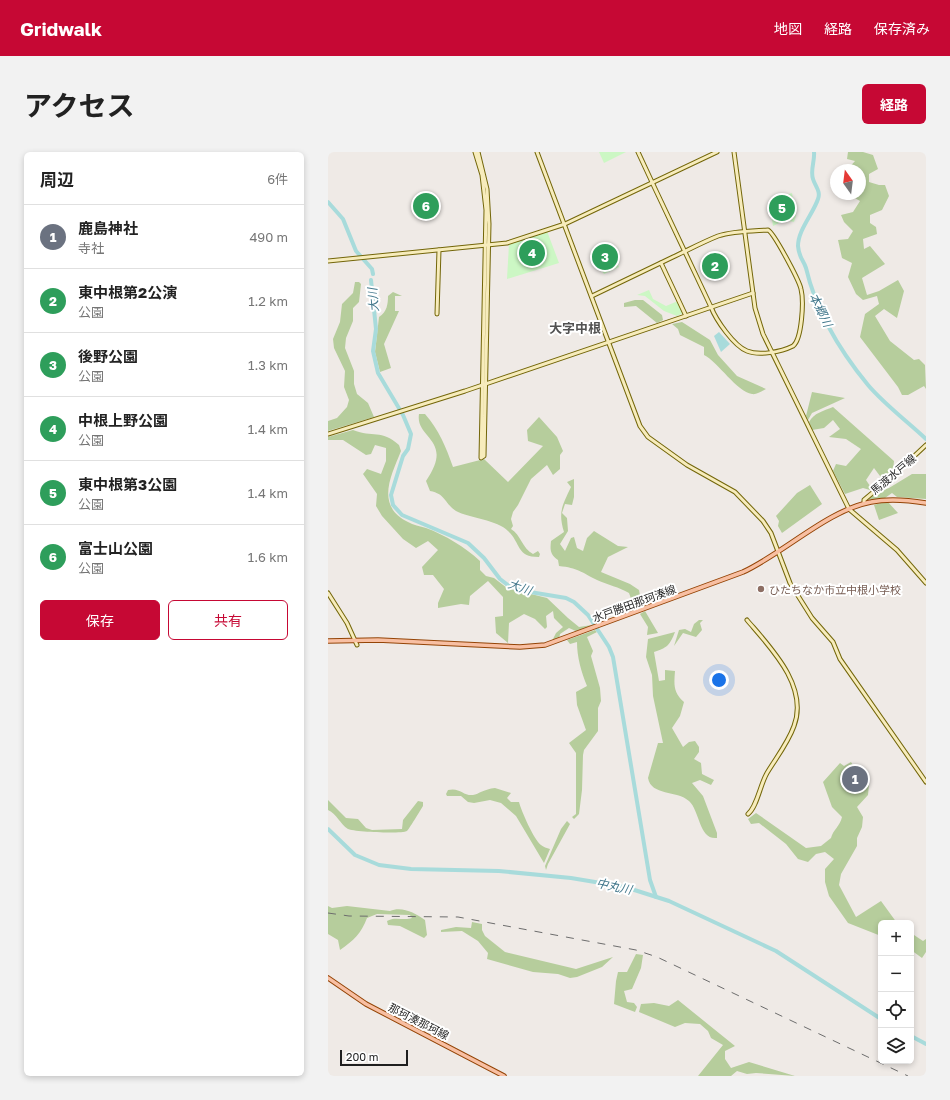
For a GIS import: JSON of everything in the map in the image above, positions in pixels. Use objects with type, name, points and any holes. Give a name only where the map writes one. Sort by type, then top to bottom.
[{"type":"main road","name":"水戸勝田那珂湊線","points":[[328,641],[354,640],[531,647],[551,644],[743,572],[778,553],[849,509],[864,504],[893,500],[926,503]]},
{"type":"main road","name":"那珂湊那珂線","points":[[328,978],[366,1004],[504,1076]]},
{"type":"street","points":[[475,152],[484,189],[486,210],[486,245],[486,384],[482,457],[481,385],[486,245],[487,189],[478,152]]},
{"type":"street","points":[[537,152],[643,431],[687,465],[720,482],[739,495],[766,524],[771,533],[790,583],[812,618],[833,642],[840,659],[926,782]]},
{"type":"street","points":[[592,296],[685,252],[717,236],[770,230],[797,278],[801,289],[800,333],[798,341],[790,348],[771,352],[750,352],[740,347],[718,320],[711,307],[685,252],[652,182],[638,152]]},
{"type":"street","points":[[328,261],[507,243],[565,224],[717,152]]},
{"type":"street","points":[[734,152],[753,293],[759,323],[771,352],[849,509],[897,550],[926,583]]},
{"type":"street","points":[[437,314],[439,250]]},
{"type":"street","points":[[661,263],[686,316]]},
{"type":"street","points":[[328,434],[405,411],[753,293]]},
{"type":"street","name":"馬渡水戸線","points":[[864,504],[864,500],[867,496],[890,479],[926,445]]},
{"type":"street","points":[[328,593],[344,618],[357,645]]},
{"type":"street","points":[[747,620],[789,674],[796,690],[798,706],[797,717],[791,733],[764,777],[755,806],[748,814]]},
{"type":"green space","points":[[599,152],[626,152],[604,163]]},
{"type":"green space","points":[[848,152],[863,152],[873,155],[878,169],[869,174],[869,182],[885,185],[889,196],[882,210],[870,215],[870,223],[876,227],[877,234],[863,239],[864,249],[870,246],[885,264],[862,278],[867,295],[879,291],[898,280],[904,291],[897,318],[884,309],[875,316],[890,341],[914,360],[919,359],[925,365],[926,389],[924,386],[908,395],[902,395],[898,387],[860,337],[865,314],[879,304],[877,296],[863,300],[856,294],[848,277],[852,263],[842,258],[838,240],[848,239],[853,231],[844,222],[841,215],[853,212],[860,201],[858,200],[866,200],[866,164],[852,164],[855,161],[847,159]]},
{"type":"green space","points":[[427,192],[433,206],[434,219],[426,220],[420,207],[421,195]]},
{"type":"green space","points":[[792,193],[796,216],[794,222],[785,220],[773,226],[769,200]]},
{"type":"green space","points":[[547,231],[559,263],[507,279],[509,244]]},
{"type":"green space","points":[[609,246],[619,267],[604,274],[597,265],[594,253]]},
{"type":"green space","points":[[720,251],[723,274],[713,277],[704,258]]},
{"type":"green space","points":[[355,282],[359,282],[361,284],[359,302],[353,308],[353,321],[346,338],[345,348],[354,371],[354,384],[357,394],[368,403],[374,417],[328,431],[328,421],[337,418],[347,407],[349,400],[344,387],[345,371],[334,348],[333,339],[340,322],[342,304],[353,293]]},
{"type":"green space","points":[[649,290],[653,299],[666,306],[678,301],[683,313],[677,316],[664,311],[645,296],[637,295]]},
{"type":"green space","points":[[393,292],[402,296],[395,296],[395,311],[399,311],[384,344],[391,368],[380,372],[375,352],[379,317],[384,313],[388,302],[388,296]]},
{"type":"green space","points":[[635,300],[643,300],[662,315],[663,320],[657,323],[636,306],[624,307],[624,303]]},
{"type":"green space","points":[[682,322],[710,340],[718,355],[737,376],[766,389],[754,394],[746,392],[740,388],[704,355],[704,347],[680,335],[678,329],[672,324]]},
{"type":"green space","points":[[812,392],[845,398],[812,413],[808,420],[806,416]]},
{"type":"green space","points":[[833,407],[894,461],[893,471],[883,480],[874,468],[866,480],[870,486],[876,486],[870,490],[863,488],[845,494],[833,471],[836,464],[846,466],[861,449],[846,439],[829,437],[840,429],[833,420],[824,428],[812,430],[809,422],[813,416]]},
{"type":"green space","points":[[419,414],[425,414],[434,426],[445,446],[453,467],[484,459],[508,482],[543,446],[528,441],[527,430],[539,417],[557,437],[563,451],[560,455],[560,469],[553,475],[547,465],[531,479],[513,512],[511,519],[513,526],[511,529],[529,551],[533,554],[538,551],[540,554],[539,557],[526,555],[508,531],[503,527],[456,511],[439,494],[430,491],[426,481],[434,467],[437,456],[432,441],[422,429],[419,422]]},
{"type":"green space","points":[[353,430],[382,435],[393,440],[399,445],[401,451],[393,470],[388,490],[392,508],[398,515],[410,523],[440,534],[461,546],[480,561],[480,570],[486,576],[494,578],[507,588],[547,598],[579,627],[592,625],[578,632],[569,628],[560,634],[559,639],[552,641],[556,633],[563,627],[554,618],[553,611],[546,616],[547,627],[545,629],[535,619],[524,614],[509,623],[508,643],[496,633],[495,617],[503,616],[503,597],[488,581],[470,596],[469,605],[461,604],[438,608],[438,603],[444,589],[433,575],[424,575],[422,567],[438,550],[428,541],[416,548],[403,539],[382,516],[376,506],[377,494],[363,474],[367,469],[381,474],[386,461],[386,448],[375,445],[371,454],[366,455],[343,440],[328,440],[328,437]]},
{"type":"green space","points":[[912,474],[926,474],[926,499],[897,497],[892,493],[885,498],[868,500],[876,492],[889,488]]},
{"type":"green space","points":[[574,479],[574,497],[572,505],[565,504],[562,513],[567,518],[568,531],[560,544],[565,551],[571,538],[574,537],[577,548],[583,551],[587,538],[594,531],[618,546],[628,547],[608,557],[601,572],[630,584],[639,590],[642,607],[636,608],[629,593],[625,591],[597,580],[575,569],[559,566],[558,560],[552,554],[551,541],[564,532],[561,514],[565,499],[571,487],[567,482]]},
{"type":"green space","points":[[810,485],[822,504],[782,533],[778,526],[779,521],[776,516],[797,493]]},
{"type":"green space","points":[[887,501],[898,513],[879,520],[874,505]]},
{"type":"green space","points":[[645,611],[658,633],[647,635],[648,627],[640,614]]},
{"type":"green space","points":[[699,620],[703,620],[700,623],[702,630],[696,637],[683,633],[674,646],[679,630],[685,629],[691,632],[694,624]]},
{"type":"green space","points":[[595,630],[597,632],[587,637],[593,651],[591,656],[600,688],[601,701],[598,708],[598,731],[584,750],[579,814],[574,819],[572,817],[576,814],[576,753],[569,743],[586,730],[577,705],[576,692],[587,686],[580,664],[577,642],[570,644],[567,640]]},
{"type":"green space","points":[[675,632],[668,645],[654,652],[659,681],[665,680],[665,670],[675,671],[676,692],[680,699],[684,702],[680,716],[672,728],[683,747],[689,742],[695,741],[699,747],[699,752],[694,759],[701,763],[702,774],[714,780],[711,785],[700,780],[692,783],[703,796],[717,833],[717,838],[711,837],[703,830],[693,806],[689,801],[678,795],[654,788],[650,784],[648,778],[658,743],[663,743],[653,696],[652,675],[646,657],[648,639]]},
{"type":"green space","points":[[851,762],[869,784],[868,795],[857,807],[863,817],[862,827],[857,838],[857,846],[841,874],[839,885],[856,917],[881,901],[895,920],[878,920],[878,935],[848,923],[829,896],[825,882],[825,869],[834,859],[825,852],[816,854],[808,862],[798,859],[786,844],[759,823],[751,824],[748,819],[756,813],[806,848],[821,846],[831,838],[842,817],[832,807],[823,782],[840,763],[844,766]]},
{"type":"green space","points":[[495,788],[511,793],[507,798],[511,802],[519,802],[531,831],[538,842],[542,846],[550,849],[544,863],[516,816],[501,803],[490,800],[474,803],[468,802],[461,796],[447,796],[446,794],[448,790],[452,789],[473,795]]},
{"type":"green space","points":[[328,800],[346,818],[358,819],[366,828],[372,830],[402,829],[403,820],[418,801],[423,802],[423,806],[407,831],[368,832],[352,830],[345,827],[334,814],[328,810]]},
{"type":"green space","points":[[567,821],[570,824],[546,870],[545,866],[561,829]]},
{"type":"green space","points":[[328,906],[332,908],[347,906],[390,911],[399,909],[408,911],[425,920],[427,935],[424,938],[400,926],[388,925],[387,921],[412,918],[410,915],[377,914],[367,918],[356,936],[340,950],[338,940],[328,934]]},
{"type":"green space","points":[[472,922],[482,924],[482,930],[485,936],[505,952],[576,969],[613,957],[602,967],[577,977],[570,978],[558,974],[533,972],[487,959],[488,953],[478,941],[462,931],[441,932],[441,930],[456,927],[471,928]]},
{"type":"green space","points":[[914,935],[923,941],[926,939],[926,952],[922,958],[914,952]]},
{"type":"green space","points":[[636,954],[643,955],[641,968],[632,989],[624,991],[627,1002],[634,1003],[637,1007],[635,1012],[614,1004],[618,972],[627,972]]},
{"type":"green space","points":[[678,1000],[735,1046],[725,1051],[725,1059],[731,1068],[749,1062],[795,1076],[756,1073],[747,1074],[737,1071],[731,1076],[698,1076],[723,1045],[711,1038],[708,1031],[700,1024],[685,1023],[675,1027],[639,1012],[641,1004],[654,1003],[669,1006]]},
{"type":"water","points":[[719,332],[730,344],[721,352],[714,336]]},
{"type":"waterway","name":"本郷川","points":[[814,152],[812,176],[819,196],[816,205],[800,234],[798,246],[799,253],[806,268],[816,300],[830,330],[868,385],[881,399],[926,439]]},
{"type":"waterway","name":"大川","points":[[328,202],[343,219],[356,251],[372,269],[373,274]]},
{"type":"waterway","name":"大川","points":[[371,280],[376,329],[373,351],[378,373],[403,415],[411,434],[408,449],[403,456],[391,495],[393,505],[402,515],[468,543],[484,558],[500,579],[509,586],[530,592],[566,598],[574,602],[588,615],[609,647],[613,657],[650,880],[656,897]]},
{"type":"waterway","name":"中丸川","points":[[328,829],[355,855],[379,865],[411,869],[499,871],[571,878],[625,887],[669,901],[776,951],[878,1017]]},
{"type":"waterway","name":"中丸川","points":[[914,1038],[926,1044]]},
{"type":"railway","points":[[328,913],[349,916],[458,917],[636,950],[657,957],[908,1076]]},
{"type":"place","name":"富士山公園","points":[[426,206]]},
{"type":"place","name":"東中根第3公園","points":[[782,208]]},
{"type":"place","name":"中根上野公園","points":[[532,253]]},
{"type":"place","name":"後野公園","points":[[605,257]]},
{"type":"place","name":"東中根第2公演","points":[[715,266]]},
{"type":"place","name":"ひたちなか市立中根小学校","points":[[761,589]]},
{"type":"place","name":"鹿島神社","points":[[855,779]]},
{"type":"district","name":"大字中根","points":[[575,328]]}]
